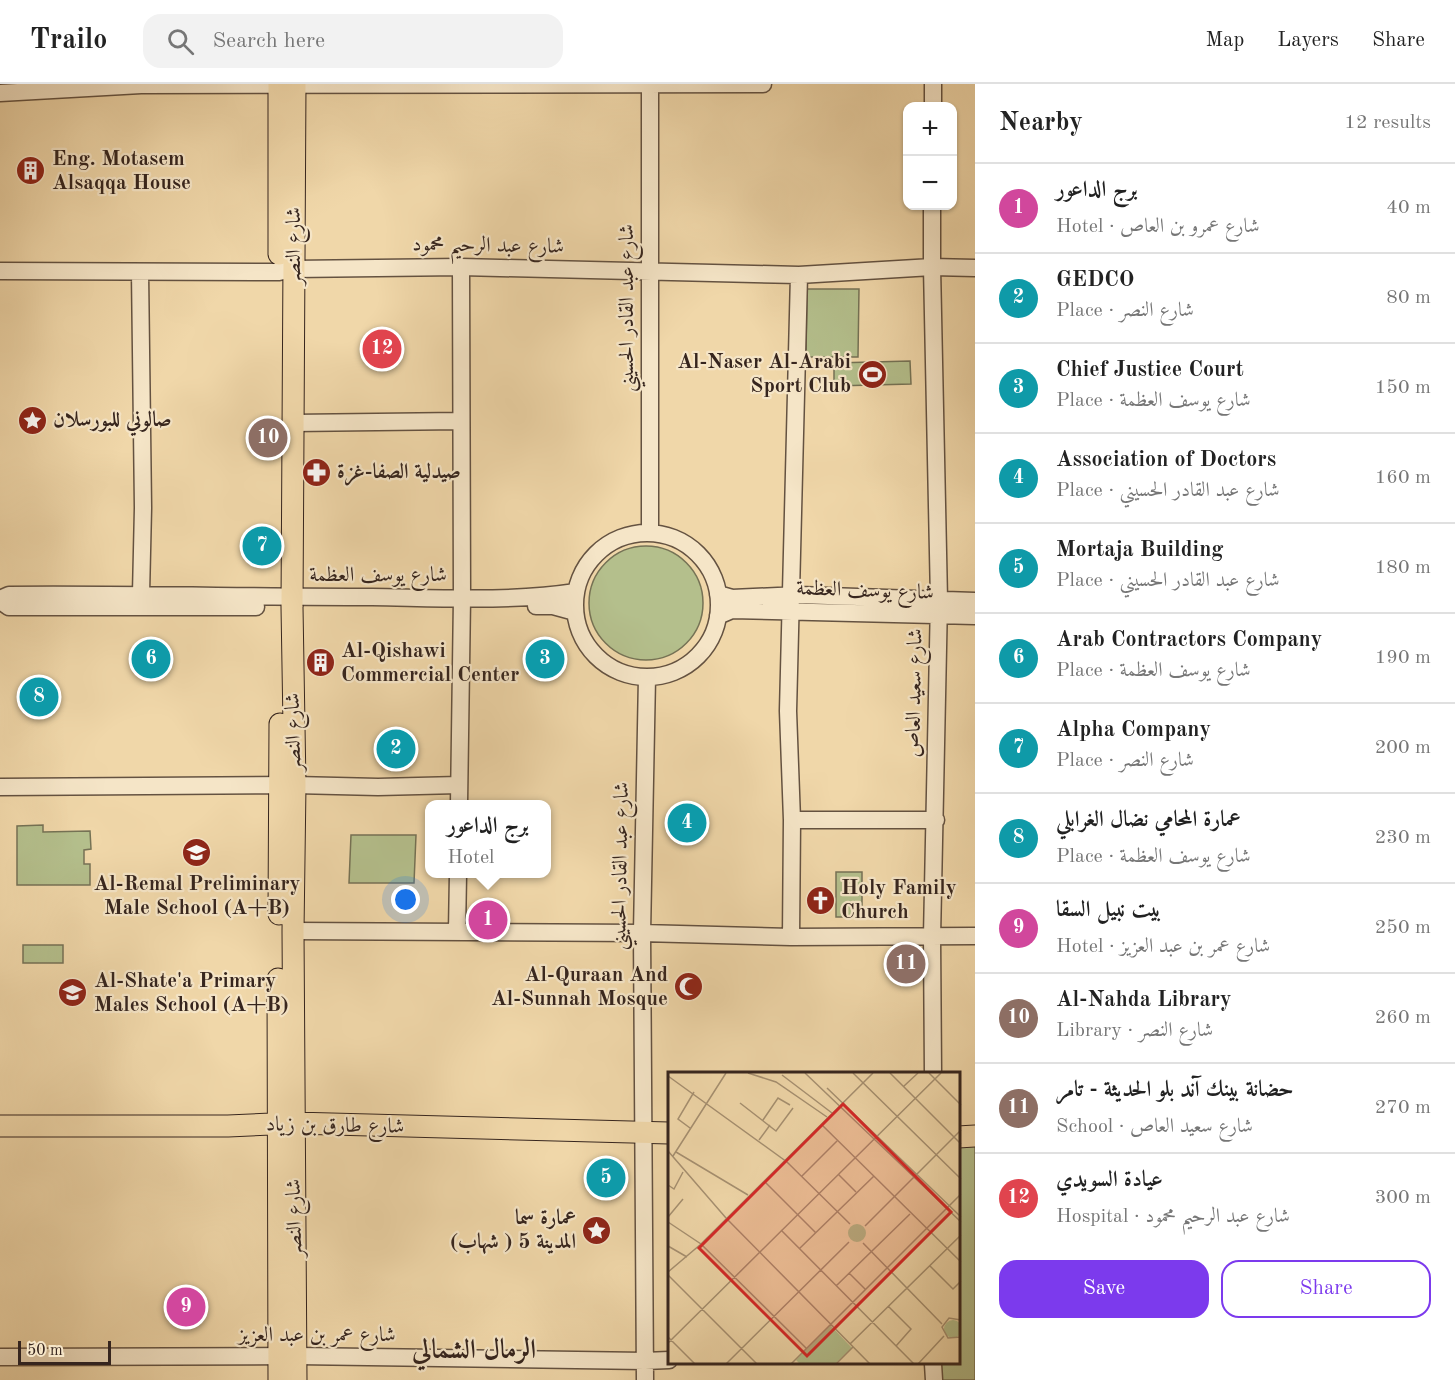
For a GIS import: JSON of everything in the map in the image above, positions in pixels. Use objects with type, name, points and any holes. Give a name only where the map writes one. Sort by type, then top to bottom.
[{"type":"main road","name":"شارع النصر","points":[[287,84],[286,1124],[288,1356],[296,1380]]},
{"type":"main road","name":"شارع النصر","points":[[286,271],[293,423],[287,602]]},
{"type":"main road","name":"شارع النصر","points":[[286,1124],[293,931],[287,785]]},
{"type":"main road","name":"شارع طارق بن زياد","points":[[0,1126],[286,1124],[668,1132]]},
{"type":"main road","points":[[960,1137],[975,1136]]},
{"type":"main road","name":"شارع النصر","points":[[279,1380],[288,1356]]},
{"type":"street","name":"شارع عبد القادر الحسيني","points":[[650,84],[650,533]]},
{"type":"street","points":[[0,93],[141,85],[763,84]]},
{"type":"street","points":[[933,84],[933,102]]},
{"type":"street","name":"شارع سعيد العاص","points":[[932,210],[939,608],[932,937],[933,1072]]},
{"type":"street","points":[[459,800],[461,267]]},
{"type":"street","name":"شارع عبد الرحيم محمود","points":[[0,271],[286,271],[461,267],[799,275],[932,267],[975,268]]},
{"type":"street","points":[[140,272],[143,508],[141,594]]},
{"type":"street","points":[[791,937],[792,820],[788,711],[799,275]]},
{"type":"street","points":[[293,423],[460,421]]},
{"type":"street","points":[[650,533],[670,536],[695,551],[708,566],[718,594],[718,616],[710,640],[694,659],[672,672],[647,677],[626,674],[606,664],[598,657],[584,640],[575,612],[576,592],[587,566],[606,546],[631,534],[650,533]]},
{"type":"street","name":"شارع يوسف العظمة","points":[[461,602],[553,596],[576,592]]},
{"type":"street","name":"شارع يوسف العظمة","points":[[287,602],[141,594],[9,595],[0,600],[9,607],[287,602],[461,602],[553,606],[575,612]]},
{"type":"street","name":"شارع يوسف العظمة","points":[[718,594],[732,598],[790,603],[939,608],[975,616]]},
{"type":"street","name":"شارع يوسف العظمة","points":[[939,608],[975,601]]},
{"type":"street","name":"شارع يوسف العظمة","points":[[718,616],[732,610],[790,603]]},
{"type":"street","name":"شارع عبد القادر الحسيني","points":[[645,1380],[642,933],[647,677]]},
{"type":"street","points":[[0,787],[459,785]]},
{"type":"street","points":[[792,820],[936,820]]},
{"type":"street","points":[[457,932],[458,878]]},
{"type":"street","points":[[293,931],[642,933],[791,937],[975,936]]},
{"type":"street","name":"شارع عمر بن عبد العزيز","points":[[0,1357],[288,1356],[668,1360]]},
{"type":"street","points":[[933,1365],[934,1380]]},
{"type":"green space","points":[[807,289],[859,289],[858,357],[806,357]]},
{"type":"green space","name":"Al-Naser Al-Arabi Sport Club","points":[[910,361],[911,384],[834,386],[834,363]]},
{"type":"green space","points":[[646,546],[668,550],[678,555],[694,571],[699,581],[703,603],[699,625],[694,635],[678,651],[668,656],[646,660],[624,656],[614,651],[598,635],[593,625],[589,603],[593,581],[598,571],[614,555],[624,550]]},
{"type":"green space","points":[[43,825],[43,832],[90,831],[91,849],[84,850],[84,864],[90,864],[90,885],[17,885],[17,826]]},
{"type":"green space","points":[[351,835],[416,835],[414,883],[349,883]]},
{"type":"green space","points":[[836,872],[862,872],[862,917],[836,917]]},
{"type":"green space","points":[[23,945],[63,945],[63,963],[23,963]]},
{"type":"green space","points":[[960,1140],[975,1140],[975,1380],[939,1380],[939,1365],[960,1365]]},
{"type":"place","name":"Eng. Motasem Alsaqqa House","points":[[31,171]]},
{"type":"place","name":"عيادة السويدي","points":[[382,349]]},
{"type":"place","name":"Al-Naser Al-Arabi Sport Club","points":[[872,374]]},
{"type":"place","name":"صالوني للبورسلان","points":[[32,420]]},
{"type":"place","name":"Al-Nahda Library","points":[[268,438]]},
{"type":"place","name":"صيدلية الصفا-غزة","points":[[316,472]]},
{"type":"place","name":"Alpha Company","points":[[262,546]]},
{"type":"place","name":"Arab Contractors Company","points":[[151,659]]},
{"type":"place","name":"Chief Justice Court","points":[[545,659]]},
{"type":"place","name":"Al-Qishawi Commercial Center","points":[[320,663]]},
{"type":"place","name":"عمارة المحامي نضال الغرابلي","points":[[39,697]]},
{"type":"place","name":"GEDCO","points":[[396,749]]},
{"type":"place","name":"Association of Doctors","points":[[687,823]]},
{"type":"place","name":"Al-Remal Preliminary Male School (A+B)","points":[[197,853]]},
{"type":"place","name":"Holy Family Church","points":[[820,900]]},
{"type":"place","name":"برج الداعور","points":[[488,920]]},
{"type":"place","name":"حضانة بينك آند بلو الحديثة - تامر","points":[[906,964]]},
{"type":"place","name":"Al-Quraan And Al-Sunnah Mosque","points":[[689,987]]},
{"type":"place","name":"Al-Shate'a Primary Males School (A+B)","points":[[73,993]]},
{"type":"place","name":"Mortaja Building","points":[[606,1178]]},
{"type":"place","name":"عمارة سما المدينة 5 ( شهاب)","points":[[597,1230]]},
{"type":"place","name":"بيت نبيل السقا","points":[[186,1307]]},
{"type":"district","name":"الرمال الشمالي","points":[[474,1350]]}]
